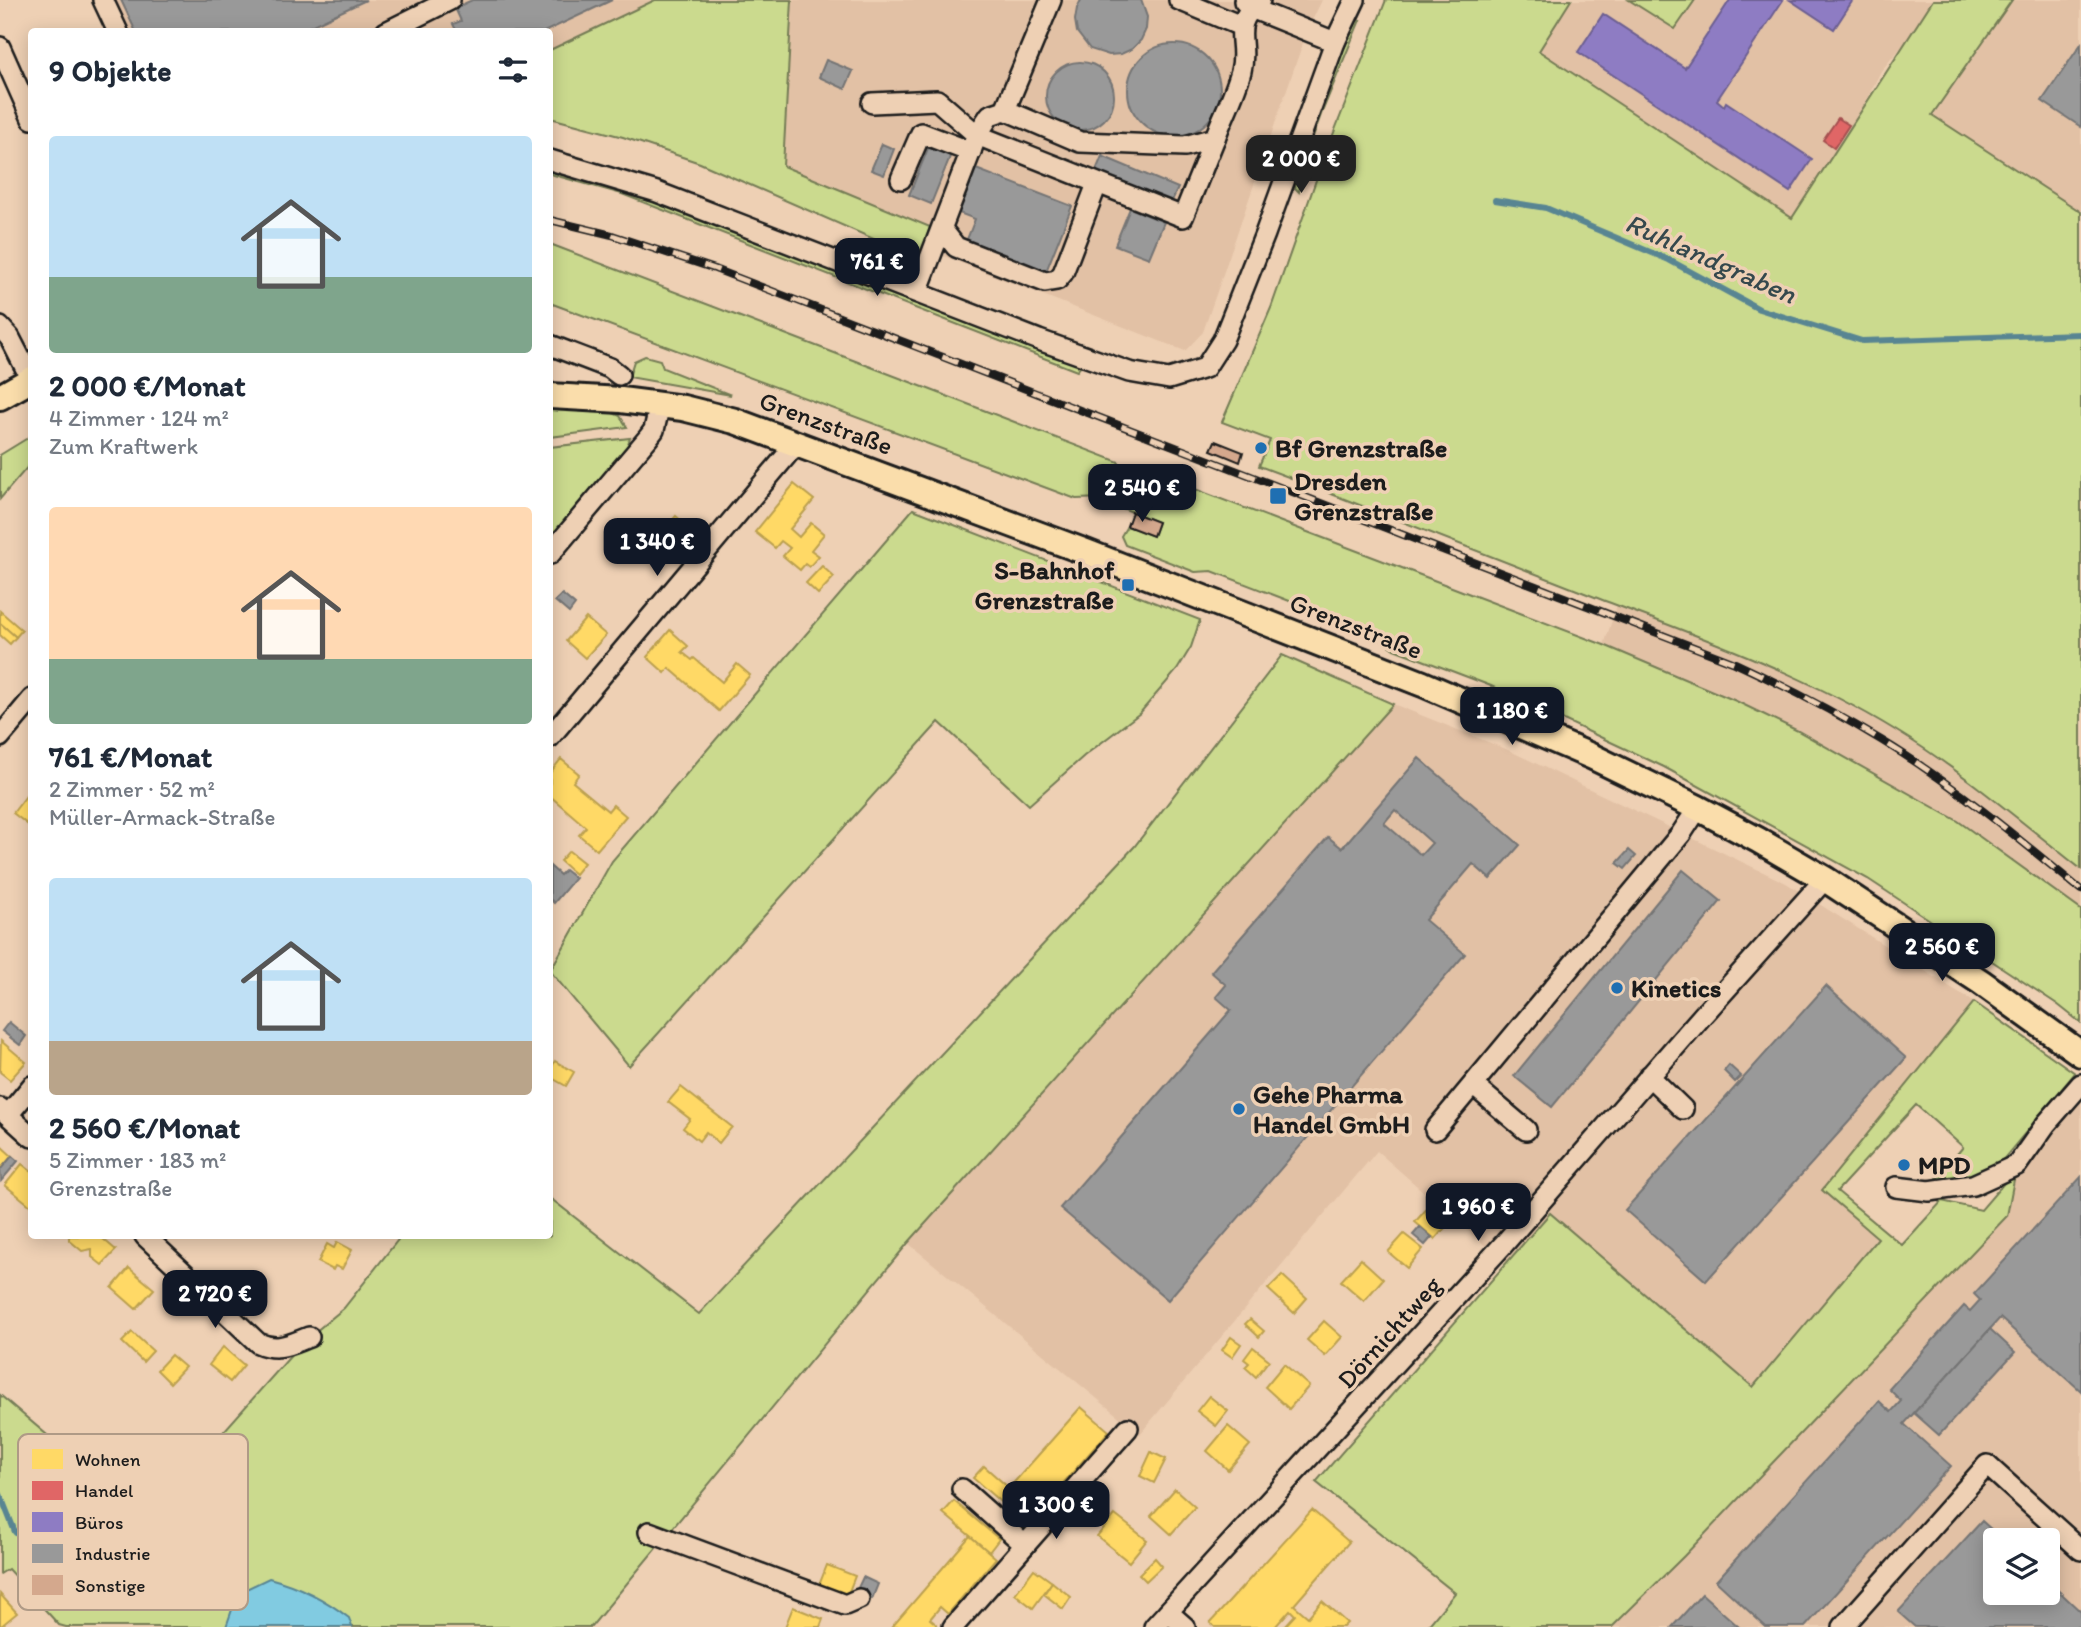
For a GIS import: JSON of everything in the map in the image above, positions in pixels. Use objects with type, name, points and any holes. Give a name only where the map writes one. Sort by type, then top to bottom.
[{"type":"main road","points":[[0,397],[28,381]]},
{"type":"main road","name":"Grenzstraße","points":[[553,396],[660,404],[736,421],[1086,552],[1423,684],[1593,757],[1698,808],[1825,879],[1981,982],[2081,1054]]},
{"type":"street","points":[[103,0],[116,28]]},
{"type":"street","points":[[394,28],[450,0]]},
{"type":"street","points":[[1005,110],[1052,0]]},
{"type":"street","points":[[1179,0],[1241,26]]},
{"type":"street","points":[[553,161],[657,192],[1129,372],[1169,379],[1205,368],[1223,340],[1335,42],[1355,0]]},
{"type":"street","points":[[901,179],[921,133],[974,143],[1097,184],[1183,217],[1241,69],[1241,26],[1251,3],[1335,42]]},
{"type":"street","points":[[0,47],[28,110]]},
{"type":"street","points":[[872,103],[937,100],[974,143]]},
{"type":"street","points":[[917,292],[974,143],[990,115],[1005,110],[1080,142],[1185,146],[1215,138]]},
{"type":"street","points":[[942,229],[956,247],[1045,282],[1057,281],[1063,273],[1097,184]]},
{"type":"street","points":[[0,327],[10,338],[28,373]]},
{"type":"street","points":[[553,346],[610,368],[619,375]]},
{"type":"street","points":[[553,550],[654,430],[660,404]]},
{"type":"street","points":[[553,733],[797,443]]},
{"type":"street","points":[[0,737],[28,704]]},
{"type":"street","points":[[1435,1130],[1681,834],[1698,808]]},
{"type":"street","name":"Dörnichtweg","points":[[1154,1627],[1503,1245],[1825,879]]},
{"type":"street","points":[[1649,1076],[1683,1109]]},
{"type":"street","points":[[1896,1187],[1929,1191],[1973,1185],[2017,1166],[2046,1125],[2081,1084]]},
{"type":"street","points":[[1473,1085],[1526,1130]]},
{"type":"street","points":[[28,1090],[4,1112],[28,1133]]},
{"type":"street","points":[[151,1239],[258,1343],[269,1348],[280,1348],[309,1337]]},
{"type":"street","points":[[953,1627],[1128,1428]]},
{"type":"street","points":[[1843,1627],[1987,1465],[2081,1550]]},
{"type":"street","points":[[962,1489],[1026,1545]]},
{"type":"street","points":[[649,1532],[845,1605],[859,1599]]},
{"type":"street","points":[[1168,1612],[1185,1627]]},
{"type":"shaded area","points":[[94,0],[655,0],[553,49],[553,28],[108,28]]},
{"type":"shaded area","points":[[792,0],[1322,0],[1307,31],[1203,332],[1185,351],[941,255],[945,241],[928,234],[930,228],[783,166]]},
{"type":"shaded area","points":[[1569,0],[1941,0],[1881,71],[1802,228],[1533,52]]},
{"type":"shaded area","points":[[2012,0],[2081,0],[2081,212],[1932,115]]},
{"type":"shaded area","points":[[1617,605],[1740,651],[1812,685],[1893,729],[1948,765],[2081,869],[2081,910],[1958,821],[1798,731],[1689,680],[1604,645]]},
{"type":"shaded area","points":[[1393,704],[1508,750],[1786,883],[1974,1002],[1823,1190],[1878,1238],[1753,1387],[1550,1213],[1505,1263],[1377,1151],[1140,1434],[908,1243]]},
{"type":"shaded area","points":[[2081,1084],[2081,1627],[1612,1627],[1684,1556],[2007,1216],[2017,1165]]},
{"type":"green space","points":[[655,0],[792,0],[783,166],[930,227],[923,249],[910,255],[700,163],[623,137],[553,119],[553,49]]},
{"type":"green space","points":[[1386,0],[1571,0],[1539,51],[1792,218],[1933,0],[2012,0],[1932,115],[2081,212],[2081,869],[1943,762],[1895,730],[1824,691],[1713,642],[1329,493],[1330,488],[1301,476],[1299,481],[1259,466],[1270,440],[1222,422],[1271,308],[1322,163]]},
{"type":"green space","points":[[1629,0],[1695,0],[1675,29]]},
{"type":"green space","points":[[1355,20],[1360,20],[1306,156],[1299,192],[1295,188],[1300,155]]},
{"type":"green space","points":[[553,169],[623,187],[1081,366],[1077,371],[622,194],[553,175]]},
{"type":"green space","points":[[553,245],[1119,462],[1104,498],[1076,499],[553,304]]},
{"type":"green space","points":[[645,356],[660,360],[663,368],[731,395],[629,377],[634,361]]},
{"type":"green space","points":[[553,407],[611,412],[620,416],[627,427],[553,437]]},
{"type":"green space","points":[[28,438],[28,466],[0,499],[0,455]]},
{"type":"green space","points":[[630,438],[625,453],[553,537],[553,447]]},
{"type":"green space","points":[[1135,472],[1164,483],[1166,478],[1604,645],[1736,701],[1798,731],[1958,821],[2081,910],[2081,1023],[2057,1004],[1868,879],[1664,767],[1491,686],[1394,649],[1370,632],[1212,571],[1195,572],[1125,545],[1121,536],[1127,526],[1153,536],[1158,522],[1122,508]]},
{"type":"green space","points":[[913,509],[1200,620],[1191,647],[1177,670],[1140,713],[1084,756],[1029,805],[939,722],[629,1066],[553,975],[553,966],[612,861]]},
{"type":"green space","points":[[1282,655],[1393,704],[908,1243],[591,1627],[66,1627],[59,1625],[45,1610],[248,1610],[248,1434],[221,1434],[303,1342],[344,1308],[399,1239],[553,1239],[553,1200],[699,1314],[1134,847]]},
{"type":"green space","points":[[1974,1002],[2075,1073],[2002,1161],[1988,1174],[1932,1184],[1963,1147],[1916,1105],[1837,1191],[1902,1245],[1942,1201],[1981,1210],[2016,1169],[2007,1216],[1684,1556],[1612,1627],[1427,1627],[1455,1593],[1316,1482],[1550,1213],[1753,1387],[1878,1238],[1822,1190]]},
{"type":"green space","points":[[0,1395],[46,1434],[18,1434],[18,1580],[8,1569],[0,1574]]},
{"type":"water","points":[[269,1578],[291,1585],[331,1605],[349,1618],[352,1627],[226,1627],[232,1610],[248,1610],[248,1588]]},
{"type":"building: Wohnen","points":[[794,484],[814,500],[790,529],[799,537],[811,523],[824,534],[811,550],[819,556],[809,567],[805,564],[800,570],[783,556],[790,548],[781,541],[775,548],[755,532]]},
{"type":"building: Wohnen","points":[[676,516],[693,531],[672,555],[655,540]]},
{"type":"building: Wohnen","points":[[822,566],[834,577],[818,594],[806,583]]},
{"type":"building: Wohnen","points":[[0,611],[22,630],[16,637],[0,623]]},
{"type":"building: Wohnen","points":[[586,618],[606,635],[585,658],[566,641]]},
{"type":"building: Wohnen","points":[[0,623],[16,637],[10,644],[0,635]]},
{"type":"building: Wohnen","points":[[670,630],[688,646],[682,652],[692,660],[694,658],[722,682],[737,664],[750,675],[719,711],[669,668],[665,673],[647,657]]},
{"type":"building: Wohnen","points":[[561,759],[579,774],[573,782],[608,811],[613,805],[626,816],[597,850],[579,835],[586,827],[553,799],[553,769]]},
{"type":"building: Wohnen","points":[[28,793],[28,825],[13,813]]},
{"type":"building: Wohnen","points":[[569,851],[584,863],[575,874],[560,861]]},
{"type":"building: Wohnen","points":[[1,1041],[26,1062],[10,1080],[0,1072]]},
{"type":"building: Wohnen","points":[[555,1061],[574,1072],[566,1086],[553,1079]]},
{"type":"building: Wohnen","points":[[681,1087],[732,1127],[719,1143],[706,1132],[699,1141],[683,1128],[690,1119],[668,1102]]},
{"type":"building: Wohnen","points":[[0,1147],[12,1156],[0,1170]]},
{"type":"building: Wohnen","points":[[22,1164],[28,1169],[28,1204],[5,1185]]},
{"type":"building: Wohnen","points":[[1431,1204],[1451,1221],[1435,1239],[1415,1222]]},
{"type":"building: Wohnen","points":[[1404,1234],[1423,1249],[1407,1268],[1388,1252]]},
{"type":"building: Wohnen","points":[[103,1239],[116,1250],[102,1265],[92,1257],[92,1249],[82,1251],[69,1240]]},
{"type":"building: Wohnen","points":[[337,1242],[352,1250],[342,1269],[335,1266],[333,1270],[318,1262],[327,1244],[334,1248]]},
{"type":"building: Wohnen","points":[[1361,1259],[1383,1279],[1364,1301],[1341,1281]]},
{"type":"building: Wohnen","points":[[129,1268],[154,1289],[136,1309],[112,1288]]},
{"type":"building: Wohnen","points":[[1282,1275],[1307,1298],[1294,1313],[1268,1289]]},
{"type":"building: Wohnen","points":[[1250,1319],[1264,1331],[1259,1337],[1245,1324]]},
{"type":"building: Wohnen","points":[[1324,1321],[1342,1337],[1325,1356],[1307,1340]]},
{"type":"building: Wohnen","points":[[132,1332],[153,1351],[143,1362],[122,1342]]},
{"type":"building: Wohnen","points":[[1231,1337],[1241,1344],[1232,1357],[1222,1350]]},
{"type":"building: Wohnen","points":[[223,1347],[244,1365],[230,1382],[209,1365]]},
{"type":"building: Wohnen","points":[[1253,1347],[1269,1360],[1256,1377],[1245,1367],[1249,1363],[1244,1359]]},
{"type":"building: Wohnen","points":[[171,1355],[185,1367],[170,1383],[157,1370]]},
{"type":"building: Wohnen","points":[[1284,1364],[1309,1386],[1289,1409],[1265,1387]]},
{"type":"building: Wohnen","points":[[1209,1396],[1228,1411],[1216,1426],[1197,1411]]},
{"type":"building: Wohnen","points":[[1081,1407],[1109,1431],[1037,1513],[1030,1508],[1020,1519],[973,1478],[984,1466],[1009,1488]]},
{"type":"building: Wohnen","points":[[1228,1426],[1250,1445],[1228,1470],[1207,1451]]},
{"type":"building: Wohnen","points":[[1151,1452],[1166,1459],[1154,1483],[1140,1476]]},
{"type":"building: Wohnen","points":[[1175,1489],[1195,1507],[1171,1534],[1151,1516]]},
{"type":"building: Wohnen","points":[[954,1501],[999,1539],[989,1552],[943,1513]]},
{"type":"building: Wohnen","points":[[1312,1510],[1349,1542],[1294,1605],[1308,1617],[1322,1601],[1347,1623],[1343,1627],[1284,1627],[1295,1615],[1290,1610],[1275,1627],[1215,1627],[1210,1623]]},
{"type":"building: Wohnen","points":[[1115,1515],[1147,1540],[1129,1562],[1097,1536]]},
{"type":"building: Wohnen","points":[[970,1536],[996,1558],[948,1614],[940,1607],[930,1619],[936,1627],[892,1627]]},
{"type":"building: Wohnen","points":[[1155,1558],[1162,1566],[1146,1581],[1139,1574]]},
{"type":"building: Wohnen","points":[[827,1565],[855,1576],[846,1599],[818,1588]]},
{"type":"building: Wohnen","points":[[1034,1569],[1052,1582],[1033,1608],[1015,1594]]},
{"type":"building: Wohnen","points":[[1052,1582],[1071,1597],[1063,1609],[1044,1594]]},
{"type":"building: Wohnen","points":[[0,1594],[17,1613],[0,1627]]},
{"type":"building: Wohnen","points":[[793,1607],[823,1619],[820,1627],[785,1627]]},
{"type":"building: Handel","points":[[1838,118],[1849,125],[1834,148],[1823,140]]},
{"type":"building: Büros","points":[[1730,0],[1783,0],[1717,100],[1724,106],[1726,102],[1812,159],[1790,192],[1578,52],[1603,14],[1685,68]]},
{"type":"building: Büros","points":[[1790,0],[1853,0],[1834,29]]},
{"type":"building: Industrie","points":[[121,0],[366,0],[306,28],[134,28]]},
{"type":"building: Industrie","points":[[472,0],[612,0],[552,28],[455,28],[453,24],[461,21],[455,8]]},
{"type":"building: Industrie","points":[[1081,0],[1141,0],[1147,17],[1141,40],[1132,49],[1121,54],[1109,55],[1090,49],[1077,32],[1075,20]]},
{"type":"building: Industrie","points":[[1174,44],[1192,47],[1207,57],[1217,72],[1220,90],[1217,108],[1207,123],[1192,133],[1174,136],[1156,133],[1141,123],[1131,108],[1128,90],[1131,72],[1141,57],[1156,47]]},
{"type":"building: Industrie","points":[[2081,44],[2081,127],[2042,101]]},
{"type":"building: Industrie","points":[[826,60],[853,71],[845,89],[819,77]]},
{"type":"building: Industrie","points":[[1080,62],[1093,65],[1104,72],[1111,83],[1114,96],[1111,109],[1104,120],[1093,127],[1080,130],[1067,127],[1056,120],[1049,109],[1046,96],[1049,83],[1056,72],[1067,65]]},
{"type":"building: Industrie","points":[[882,144],[894,149],[884,175],[871,170]]},
{"type":"building: Industrie","points":[[929,146],[951,154],[931,204],[909,195]]},
{"type":"building: Industrie","points":[[1102,156],[1178,188],[1170,205],[1095,173]]},
{"type":"building: Industrie","points":[[976,169],[1072,206],[1045,274],[966,242],[975,219],[959,213]]},
{"type":"building: Industrie","points":[[1130,208],[1164,222],[1149,258],[1115,245]]},
{"type":"building: Industrie","points":[[562,594],[575,605],[569,613],[555,601]]},
{"type":"building: Industrie","name":"Gehe Pharma Handel GmbH","points":[[1419,758],[1520,845],[1490,879],[1473,864],[1425,920],[1465,954],[1168,1300],[1060,1208],[1231,1010],[1216,997],[1226,985],[1211,972],[1328,837],[1342,848]],"holes":[[[1395,810],[1432,843],[1421,855],[1384,823]]]},
{"type":"building: Industrie","points":[[1629,850],[1636,856],[1625,869],[1617,863]]},
{"type":"building: Industrie","points":[[553,869],[560,875],[565,870],[575,878],[554,903]]},
{"type":"building: Industrie","name":"Kinetics","points":[[1683,870],[1721,901],[1552,1107],[1514,1076]]},
{"type":"building: Industrie","points":[[1826,986],[1906,1058],[1706,1281],[1625,1210]]},
{"type":"building: Industrie","points":[[9,1022],[26,1036],[20,1045],[2,1031]]},
{"type":"building: Industrie","points":[[1729,1065],[1741,1076],[1735,1082],[1724,1071]]},
{"type":"building: Industrie","points":[[12,1156],[18,1161],[1,1181],[0,1170]]},
{"type":"building: Industrie","points":[[2081,1177],[2081,1391],[2000,1318],[1904,1424],[1951,1466],[1805,1627],[1766,1627],[1716,1581],[1879,1401],[1891,1412],[1901,1401],[1889,1389],[1964,1306],[1970,1311],[1980,1300],[1974,1294]]},
{"type":"building: Industrie","points":[[1420,1227],[1432,1237],[1425,1245],[1413,1235]]},
{"type":"building: Industrie","points":[[1990,1329],[2015,1352],[1939,1435],[1914,1413]]},
{"type":"building: Industrie","points":[[1982,1521],[1990,1528],[1983,1528],[1983,1605],[2060,1605],[2060,1592],[2081,1612],[2081,1627],[1915,1627],[1898,1612]]},
{"type":"building: Industrie","points":[[863,1577],[878,1584],[872,1599],[856,1592]]},
{"type":"building: Industrie","points":[[1702,1594],[1739,1627],[1672,1627]]},
{"type":"building: Sonstige","points":[[1215,441],[1243,452],[1240,462],[1211,450]]},
{"type":"building: Sonstige","points":[[1132,512],[1158,522],[1153,536],[1127,526]]},
{"type":"waterway","name":"Ruhlandgraben","points":[[1495,200],[1546,208],[1669,260],[1759,309],[1862,341],[2081,334]]},
{"type":"waterway","points":[[0,1494],[18,1535]]},
{"type":"railway","points":[[553,221],[612,235],[715,269],[1735,663],[1863,729],[1933,774],[1984,811],[2081,890]]},
{"type":"place","name":"Bf Grenzstraße","points":[[1261,448]]},
{"type":"place","name":"Dresden Grenzstraße","points":[[1278,496]]},
{"type":"place","name":"S-Bahnhof Grenzstraße","points":[[1128,585]]},
{"type":"place","name":"Kinetics","points":[[1617,988]]},
{"type":"place","name":"Gehe Pharma Handel GmbH","points":[[1239,1109]]},
{"type":"place","name":"MPD","points":[[1904,1165]]}]
